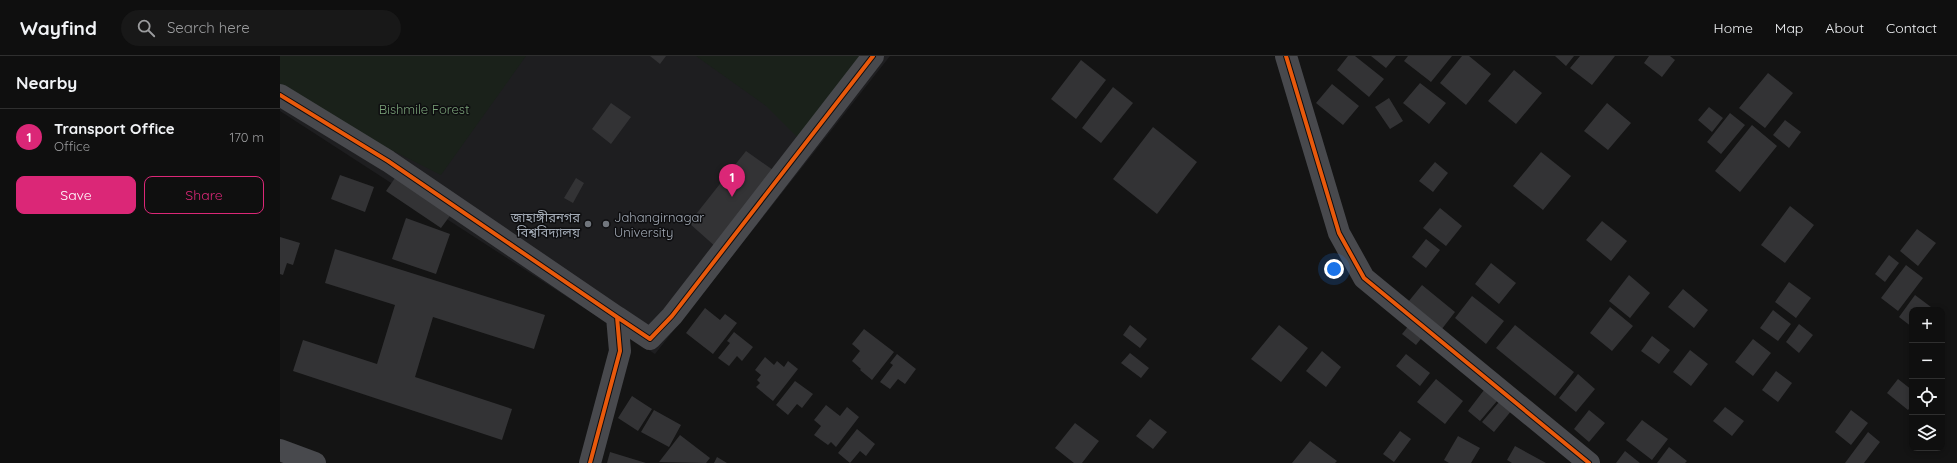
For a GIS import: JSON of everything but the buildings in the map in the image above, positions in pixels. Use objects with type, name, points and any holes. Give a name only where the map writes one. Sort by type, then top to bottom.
[{"type":"street","points":[[280,95],[388,161],[650,338],[672,316],[873,56]]},
{"type":"street","points":[[1286,56],[1339,233],[1364,278],[1589,463]]},
{"type":"street","points":[[590,463],[620,351],[617,317]]},
{"type":"street","points":[[280,450],[315,463]]},
{"type":"shaded area","name":"Jahangirnagar University","points":[[280,56],[890,56],[655,354],[280,111]]},
{"type":"green space","name":"Bishmile Forest","points":[[280,56],[526,56],[441,175],[280,94]]},
{"type":"green space","points":[[696,56],[873,56],[804,144],[766,106]]},
{"type":"cycle path","points":[[617,317],[650,339],[672,316],[873,56]]},
{"type":"cycle path","points":[[1286,56],[1339,233],[1364,278],[1589,463]]},
{"type":"cycle path","points":[[280,95],[388,161],[617,317],[620,351],[590,463]]},
{"type":"place","name":"Transport Office","points":[[732,197]]},
{"type":"place","name":"জাহাঙ্গীরনগর বিশ্ববিদ্যালয়","points":[[588,224]]},
{"type":"place","name":"Jahangirnagar University","points":[[606,224]]}]
